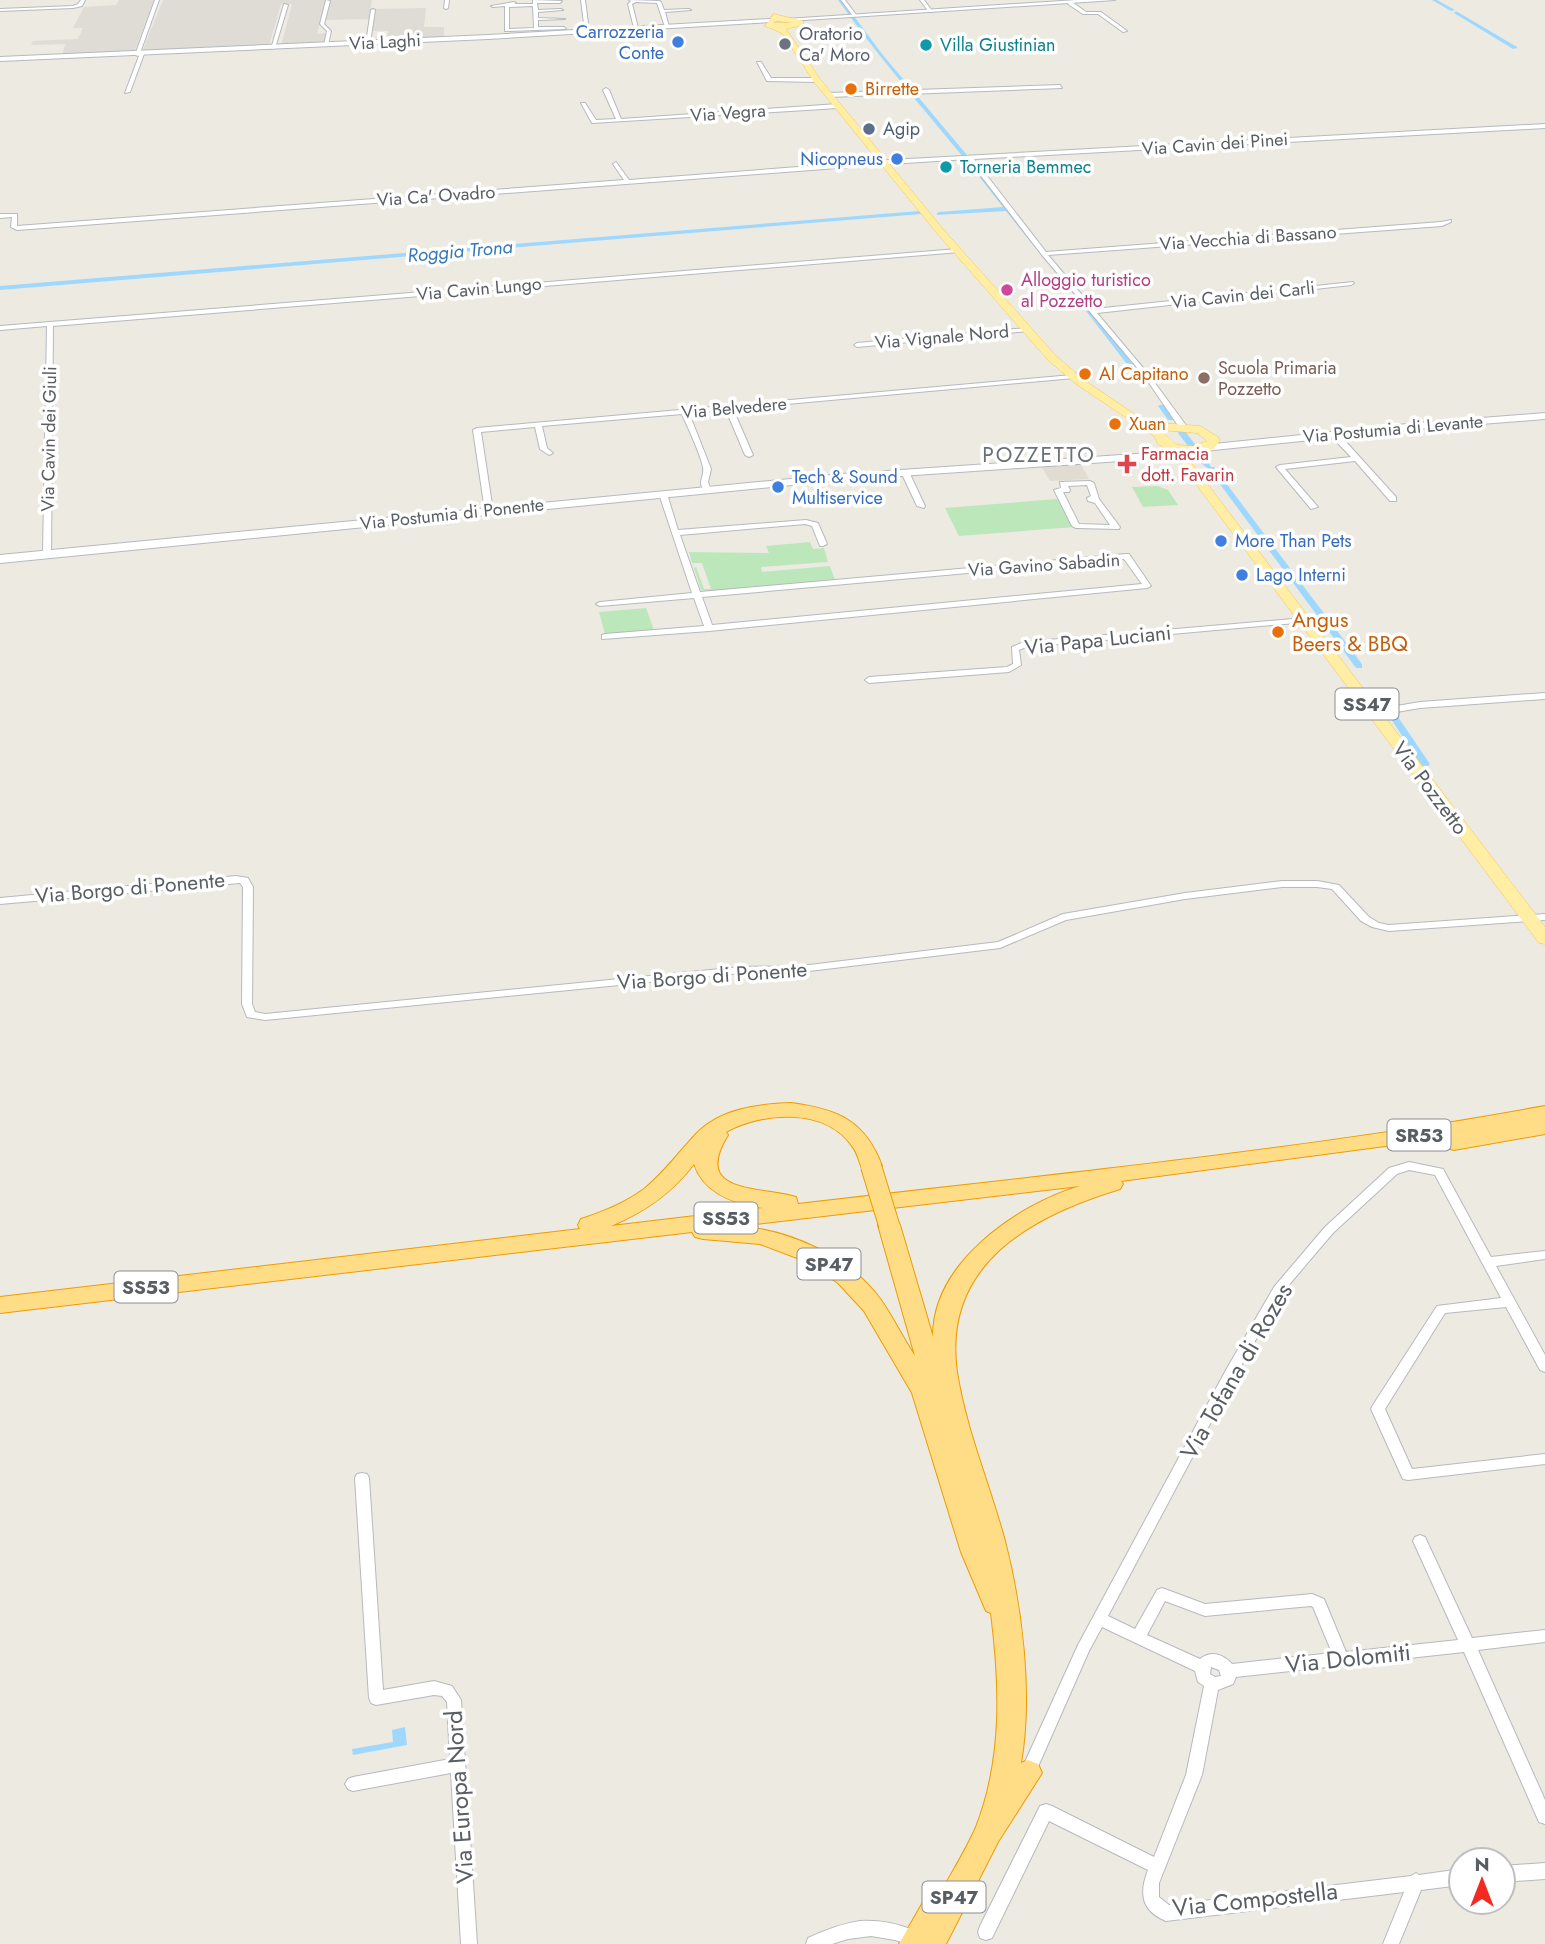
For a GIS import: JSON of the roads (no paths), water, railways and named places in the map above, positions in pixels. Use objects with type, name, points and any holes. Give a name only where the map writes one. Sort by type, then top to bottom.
[{"type":"highway","points":[[1192,1166],[1292,1140],[1484,1112],[1545,1099]]},
{"type":"highway","name":"SP47","points":[[291,1269],[405,1248],[571,1228],[619,1216],[653,1196],[714,1129],[734,1120],[762,1112],[788,1111],[837,1122],[860,1142],[871,1166],[1007,1633]]},
{"type":"highway","name":"SR53","points":[[1293,1153],[1441,1132],[1545,1113]]},
{"type":"highway","points":[[734,1120],[712,1140],[706,1165],[714,1181],[723,1189],[750,1200],[779,1202],[952,1185],[1033,1183]]},
{"type":"highway","points":[[1192,1166],[1303,1165],[1545,1127]]},
{"type":"highway","name":"SS53","points":[[0,1305],[1293,1153]]},
{"type":"highway","name":"SP47","points":[[917,1941],[983,1841],[1004,1785],[1012,1743],[1014,1701],[1007,1633],[992,1543],[950,1398],[944,1368],[944,1335],[956,1292],[988,1246],[1003,1232],[1038,1210],[1083,1192],[1192,1166]]},
{"type":"highway","name":"SP47","points":[[420,1254],[525,1248],[702,1231],[762,1237],[791,1245],[829,1264],[846,1277],[872,1305],[924,1392],[974,1552],[1007,1633]]},
{"type":"highway","points":[[983,1841],[1028,1773]]},
{"type":"main road","name":"SS47","points":[[781,21],[817,80],[958,251]]},
{"type":"main road","name":"Via Pozzetto","points":[[958,251],[1072,377],[1179,450],[1373,713],[1545,939]]},
{"type":"main road","name":"Via Pozzetto","points":[[1142,424],[1200,430],[1179,450]]},
{"type":"main road","points":[[1178,428],[1179,450]]},
{"type":"street","points":[[0,10],[78,6],[83,0]]},
{"type":"street","points":[[127,92],[157,0]]},
{"type":"street","points":[[446,8],[447,0]]},
{"type":"street","points":[[493,6],[524,0]]},
{"type":"street","points":[[583,0],[587,31]]},
{"type":"street","points":[[636,28],[630,4],[632,0],[660,2],[667,27]]},
{"type":"street","points":[[843,0],[855,15]]},
{"type":"street","points":[[922,0],[931,11]]},
{"type":"street","name":"Via Laghi","points":[[0,59],[368,43],[1112,0]]},
{"type":"street","points":[[326,45],[329,31],[322,24],[328,1]]},
{"type":"street","points":[[561,2],[507,6],[508,30],[564,28]]},
{"type":"street","points":[[1070,3],[1085,13],[1099,13],[1125,31]]},
{"type":"street","points":[[273,48],[286,5]]},
{"type":"street","points":[[535,5],[561,10]]},
{"type":"street","points":[[535,5],[536,28]]},
{"type":"street","points":[[368,43],[373,10]]},
{"type":"street","points":[[662,11],[689,10]]},
{"type":"street","points":[[535,19],[563,19]]},
{"type":"street","points":[[760,63],[769,80],[817,80]]},
{"type":"street","points":[[829,95],[1060,87]]},
{"type":"street","points":[[606,90],[619,120]]},
{"type":"street","name":"Via Vegra","points":[[583,104],[594,121],[838,106]]},
{"type":"street","name":"Via Cavin dei Pinei","points":[[885,162],[1545,125]]},
{"type":"street","points":[[970,158],[1044,254],[1093,311],[1178,428]]},
{"type":"street","name":"Via Ca' Ovadro","points":[[0,216],[15,215],[14,227],[17,228],[885,162]]},
{"type":"street","points":[[616,164],[627,181]]},
{"type":"street","name":"Via Vecchia di Bassano","points":[[1044,254],[1442,224],[1449,220]]},
{"type":"street","name":"Via Cavin Lungo","points":[[0,328],[958,251]]},
{"type":"street","name":"Via Cavin dei Carli","points":[[1093,311],[1351,283]]},
{"type":"street","name":"Via Cavin dei Giuli","points":[[47,554],[50,324]]},
{"type":"street","name":"Via Vignale Nord","points":[[857,345],[1027,330]]},
{"type":"street","name":"Via Belvedere","points":[[489,511],[477,430],[1072,377]]},
{"type":"street","points":[[729,408],[749,455]]},
{"type":"street","points":[[685,412],[707,469],[704,481],[707,490]]},
{"type":"street","name":"Via Postumia di Levante","points":[[1179,450],[1545,416]]},
{"type":"street","points":[[538,425],[544,449],[549,453]]},
{"type":"street","points":[[1334,434],[1393,499]]},
{"type":"street","name":"Via Postumia di Ponente","points":[[0,559],[663,494],[1179,450]]},
{"type":"street","points":[[1314,508],[1280,467],[1357,459]]},
{"type":"street","points":[[905,472],[921,506]]},
{"type":"street","points":[[1090,482],[1096,498],[1091,498],[1092,501],[1097,501],[1116,527],[1076,527],[1058,490],[1066,490],[1063,484],[1090,482]]},
{"type":"street","points":[[606,637],[709,628],[663,494]]},
{"type":"street","points":[[675,533],[806,522],[815,525],[823,544]]},
{"type":"street","name":"Via Gavino Sabadin","points":[[698,595],[1126,556],[1147,586],[709,628]]},
{"type":"street","points":[[600,604],[698,595]]},
{"type":"street","name":"Via Papa Luciani","points":[[869,680],[1009,669],[1017,665],[1015,649],[1024,645],[1304,620]]},
{"type":"street","points":[[1373,713],[1420,705],[1545,696]]},
{"type":"street","name":"Via Borgo di Ponente","points":[[0,901],[236,878],[244,880],[248,887],[247,1004],[251,1016],[265,1017],[741,970],[801,969],[972,950],[1015,941],[1063,917],[1185,896],[1282,884],[1335,887],[1365,919],[1390,928],[1529,918]]},
{"type":"street","points":[[1529,918],[1545,917]]},
{"type":"street","name":"Via Tofana di Rozes","points":[[1028,1773],[1099,1619],[1231,1373],[1279,1290],[1329,1230],[1393,1171],[1409,1166],[1439,1172],[1545,1367]]},
{"type":"street","points":[[1489,1262],[1545,1255]]},
{"type":"street","points":[[1511,1302],[1441,1309],[1378,1409],[1408,1475],[1545,1459]]},
{"type":"street","name":"Via Europa Nord","points":[[362,1478],[376,1698],[434,1688],[447,1691],[454,1700],[469,1944]]},
{"type":"street","points":[[1420,1541],[1545,1817]]},
{"type":"street","points":[[1138,1637],[1162,1594],[1205,1610],[1312,1600],[1319,1603],[1340,1658]]},
{"type":"street","points":[[1099,1619],[1202,1667]]},
{"type":"street","name":"Via Dolomiti","points":[[1229,1671],[1545,1636]]},
{"type":"street","points":[[1215,1660],[1224,1664],[1229,1671],[1228,1679],[1222,1684],[1212,1684],[1203,1677],[1202,1667],[1207,1661],[1215,1660]]},
{"type":"street","name":"Via Compostella","points":[[1212,1684],[1194,1775],[1152,1883],[1151,1900],[1167,1913],[1447,1878]]},
{"type":"street","points":[[353,1784],[458,1765]]},
{"type":"street","points":[[986,1932],[1046,1811],[1158,1867]]},
{"type":"street","points":[[1517,1873],[1545,1871]]},
{"type":"street","points":[[1391,1944],[1416,1881]]},
{"type":"street","points":[[814,1944],[838,1933],[866,1927],[880,1927],[917,1941]]},
{"type":"water","points":[[405,1727],[407,1745],[353,1755],[352,1749],[393,1742],[392,1730]]},
{"type":"waterway","points":[[840,0],[852,14]]},
{"type":"waterway","points":[[1434,0],[1453,10]]},
{"type":"waterway","points":[[1456,12],[1515,48]]},
{"type":"waterway","points":[[853,16],[880,53]]},
{"type":"waterway","points":[[882,55],[911,91]]},
{"type":"waterway","points":[[913,93],[965,156]]},
{"type":"waterway","name":"Roggia Trona","points":[[968,159],[1047,259]]},
{"type":"waterway","name":"Roggia Trona","points":[[939,214],[1006,209]]},
{"type":"waterway","name":"Roggia Trona","points":[[0,288],[919,213]]},
{"type":"waterway","points":[[1075,293],[1145,384]]},
{"type":"waterway","points":[[1162,406],[1171,418]]},
{"type":"waterway","points":[[1182,433],[1191,444]]},
{"type":"waterway","points":[[1199,454],[1208,466]]},
{"type":"waterway","points":[[1211,469],[1359,666]]},
{"type":"waterway","points":[[1392,714],[1425,764]]},
{"type":"place","name":"Carrozzeria Conte","points":[[678,42]]},
{"type":"place","name":"Oratorio Ca' Moro","points":[[785,44]]},
{"type":"place","name":"Villa Giustinian","points":[[926,45]]},
{"type":"place","name":"Birrette","points":[[851,89]]},
{"type":"place","name":"Agip","points":[[869,129]]},
{"type":"place","name":"Nicopneus","points":[[897,159]]},
{"type":"place","name":"Torneria Bemmec","points":[[946,167]]},
{"type":"place","name":"Alloggio turistico al Pozzetto","points":[[1007,290]]},
{"type":"place","name":"Al Capitano","points":[[1085,374]]},
{"type":"place","name":"Scuola Primaria Pozzetto","points":[[1204,378]]},
{"type":"place","name":"Xuan","points":[[1115,424]]},
{"type":"place","name":"Farmacia dott. Favarin","points":[[1127,464]]},
{"type":"place","name":"Tech & Sound Multiservice","points":[[778,487]]},
{"type":"place","name":"More Than Pets","points":[[1221,541]]},
{"type":"place","name":"Lago Interni","points":[[1242,575]]},
{"type":"place","name":"Angus Beers & BBQ","points":[[1278,632]]},
{"type":"district","name":"POZZETTO","points":[[1039,455]]}]
